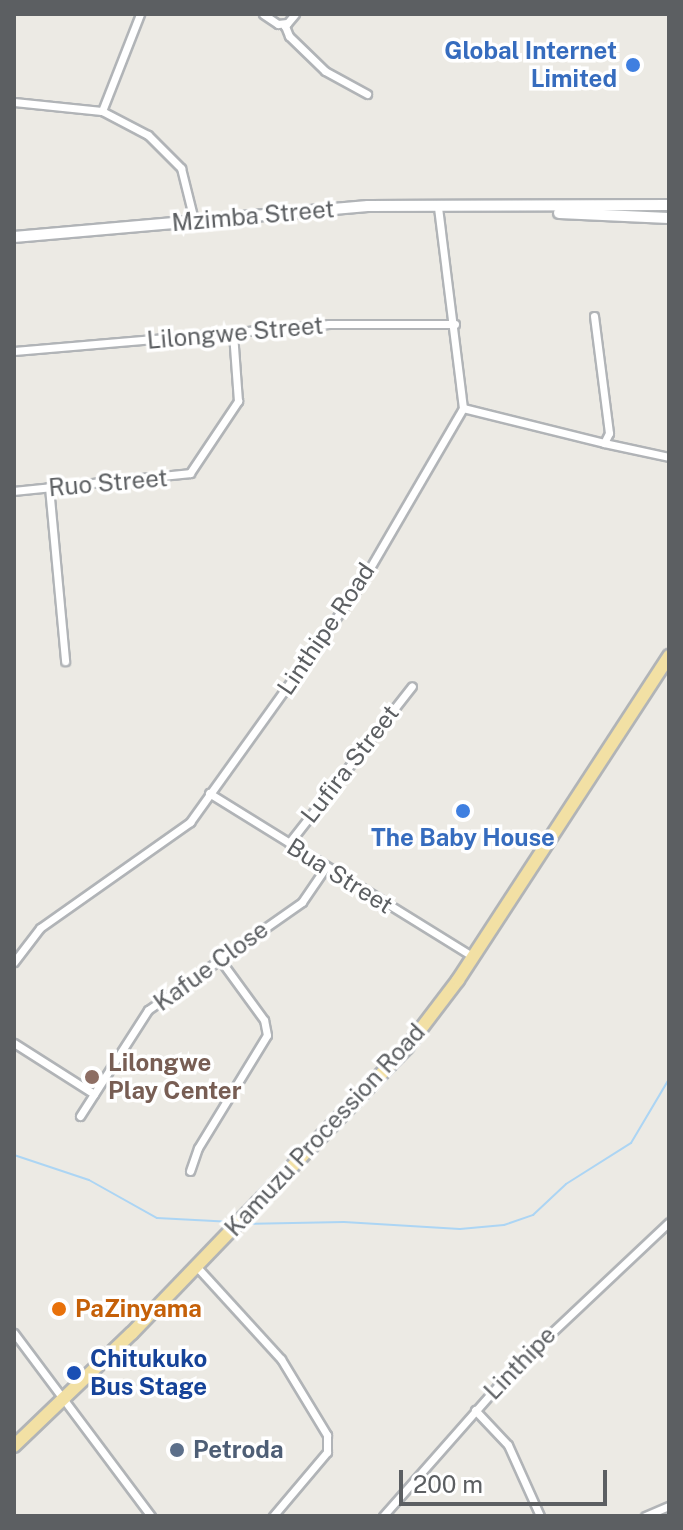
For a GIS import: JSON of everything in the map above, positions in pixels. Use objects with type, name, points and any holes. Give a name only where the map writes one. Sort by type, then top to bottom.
[{"type":"highway","name":"Kamuzu Procession Road","points":[[14,1446],[388,1070],[473,957],[669,656]]},
{"type":"main road","points":[[493,207],[669,205]]},
{"type":"main road","name":"Mzimba Street","points":[[14,237],[311,209],[493,207]]},
{"type":"main road","points":[[493,207],[669,218]]},
{"type":"street","points":[[102,111],[140,14]]},
{"type":"street","points":[[263,14],[278,24],[287,23]]},
{"type":"street","points":[[295,14],[287,23],[286,33],[325,71],[367,94]]},
{"type":"street","points":[[14,102],[102,111],[148,135],[173,156],[194,220]]},
{"type":"street","points":[[438,206],[463,408],[669,457]]},
{"type":"street","points":[[594,316],[606,440]]},
{"type":"street","name":"Lilongwe Street","points":[[14,351],[329,324],[455,324]]},
{"type":"street","name":"Ruo Street","points":[[14,491],[190,473],[238,401],[233,333]]},
{"type":"street","name":"Linthipe Road","points":[[14,962],[40,928],[181,831],[363,580],[463,408]]},
{"type":"street","points":[[49,487],[65,661]]},
{"type":"street","name":"Lufira Street","points":[[289,843],[412,686]]},
{"type":"street","name":"Bua Street","points":[[209,793],[473,957]]},
{"type":"street","name":"Kafue Close","points":[[80,1116],[148,1010],[218,957],[302,902],[326,867]]},
{"type":"street","points":[[190,1171],[198,1148],[267,1035],[264,1020],[218,957]]},
{"type":"street","points":[[14,1043],[94,1094]]},
{"type":"street","name":"Linthipe","points":[[383,1516],[475,1410],[563,1318],[669,1222]]},
{"type":"street","points":[[196,1266],[281,1359],[327,1435],[327,1452],[273,1516]]},
{"type":"street","points":[[14,1333],[61,1401],[151,1516]]},
{"type":"street","points":[[475,1410],[508,1445],[540,1516]]},
{"type":"street","points":[[645,1516],[669,1506]]},
{"type":"waterway","points":[[243,1224],[344,1222],[460,1229],[504,1225],[533,1215],[566,1184],[631,1143],[669,1079]]},
{"type":"waterway","points":[[14,1155],[89,1180],[157,1218],[233,1222]]},
{"type":"place","name":"Global Internet Limited","points":[[633,65]]},
{"type":"place","name":"The Baby House","points":[[463,811]]},
{"type":"place","name":"Lilongwe Play Center","points":[[92,1077]]},
{"type":"place","name":"PaZinyama","points":[[59,1309]]},
{"type":"place","name":"Chitukuko Bus Stage","points":[[74,1373]]},
{"type":"place","name":"Petroda","points":[[177,1450]]}]
